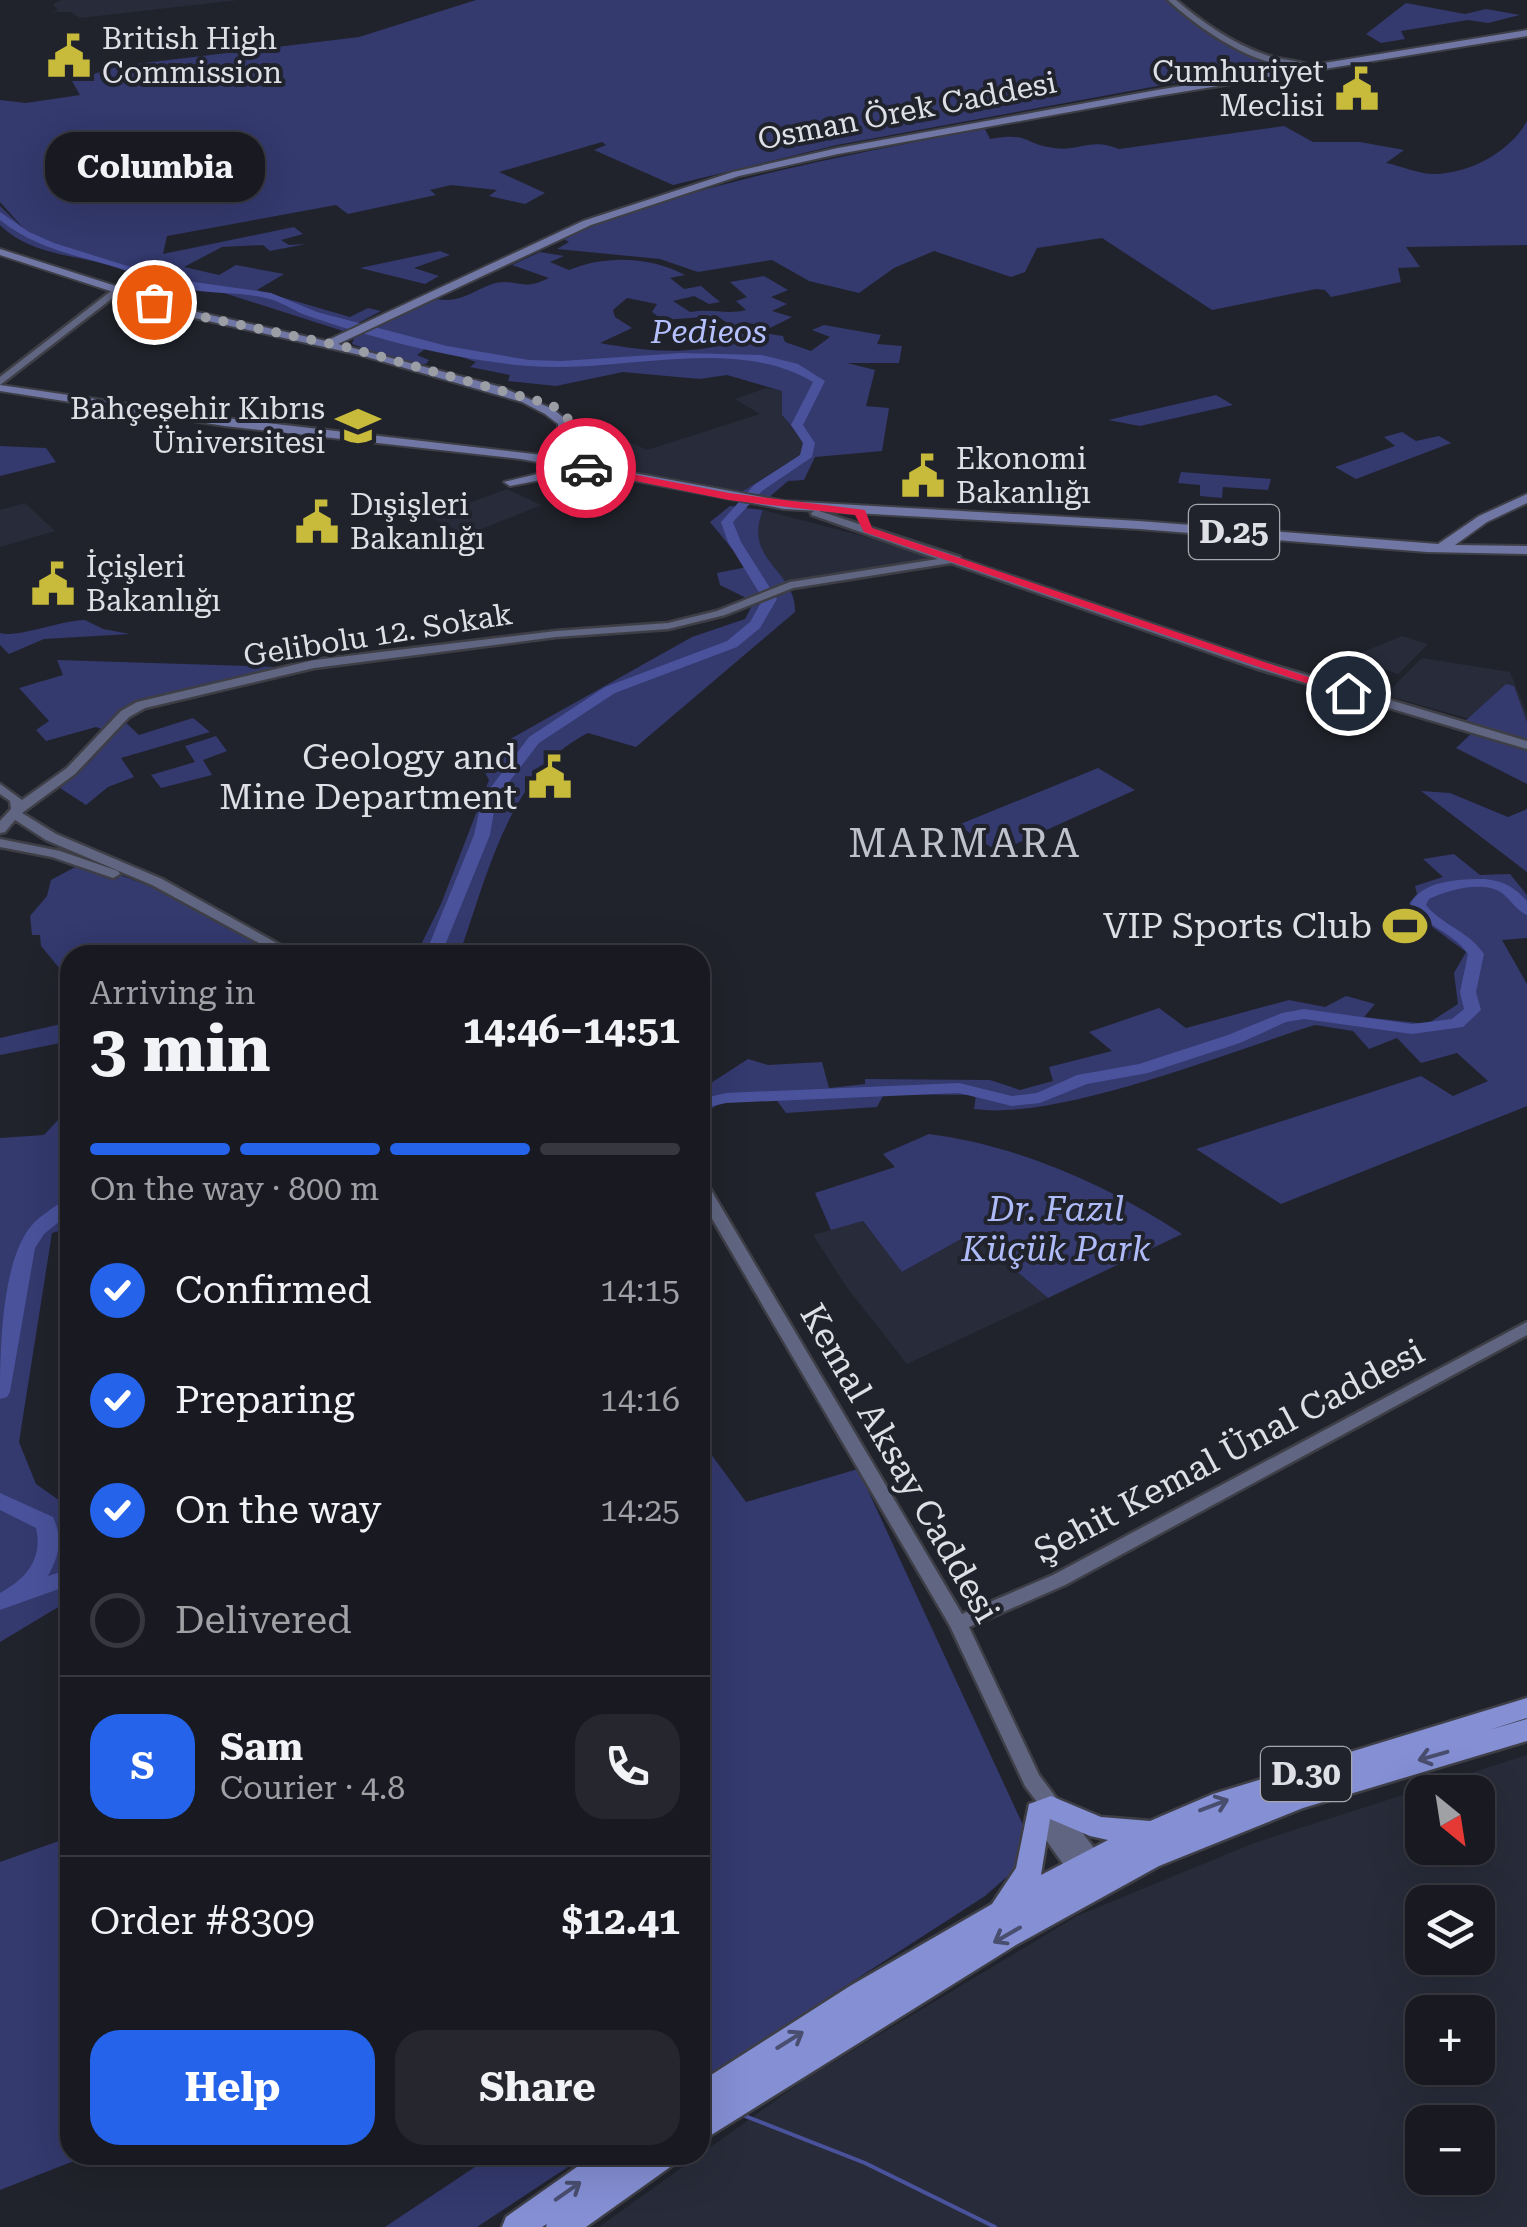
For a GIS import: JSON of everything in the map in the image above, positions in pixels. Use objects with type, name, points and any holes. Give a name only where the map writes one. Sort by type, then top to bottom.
[{"type":"highway","name":"D.30","points":[[745,2082],[1092,1873],[1155,1830],[1248,1793],[1527,1708]]},
{"type":"highway","name":"D.30","points":[[710,2110],[745,2082],[989,1918],[1092,1873],[1224,1825],[1394,1768],[1521,1733]]},
{"type":"highway","points":[[989,1918],[1029,1872],[1045,1810],[1100,1828],[1155,1830]]},
{"type":"highway","points":[[517,2227],[605,2165]]},
{"type":"highway","points":[[561,2227],[648,2165]]},
{"type":"main road","name":"Osman Örek Caddesi","points":[[372,323],[531,240],[714,176],[833,148],[1268,70],[1527,32]]},
{"type":"main road","name":"Osman Örek Caddesi","points":[[329,343],[587,223],[762,168],[1235,80],[1527,32]]},
{"type":"main road","points":[[0,252],[194,315],[329,343]]},
{"type":"main road","points":[[278,332],[558,408],[574,428],[552,458]]},
{"type":"main road","points":[[300,336],[351,333],[348,344],[360,352]]},
{"type":"main road","name":"D.25","points":[[1,384],[225,422],[552,458],[581,469],[727,499],[863,520],[1119,526],[1466,549],[1491,554],[1527,551]]},
{"type":"main road","points":[[519,457],[552,458],[581,469]]},
{"type":"main road","points":[[519,457],[526,464],[523,473]]},
{"type":"main road","points":[[510,482],[581,469]]},
{"type":"main road","points":[[1466,549],[1469,538],[1491,516],[1527,498]]},
{"type":"main road","name":"D.25","points":[[783,508],[863,520],[1156,526],[1434,548],[1527,551]]},
{"type":"street","points":[[1174,0],[1197,21],[1275,63],[1268,70]]},
{"type":"street","points":[[1248,48],[1277,62],[1302,64]]},
{"type":"street","points":[[1,384],[118,290]]},
{"type":"street","points":[[863,520],[956,560],[1259,664],[1527,746]]},
{"type":"street","name":"Gelibolu 12. Sokak","points":[[0,829],[16,812],[86,759],[120,719],[141,704],[314,664],[556,634],[668,626],[721,613],[790,585],[956,560]]},
{"type":"street","points":[[46,788],[5,790],[16,812],[51,838],[156,882],[272,945]]},
{"type":"street","points":[[0,844],[55,854],[178,896]]},
{"type":"street","name":"Kemal Aksay Caddesi","points":[[710,1201],[958,1624],[1045,1810],[1092,1873]]},
{"type":"street","name":"Şehit Kemal Ünal Caddesi","points":[[958,1624],[1059,1580],[1527,1328]]},
{"type":"shaded area","points":[[62,0],[238,0],[80,18],[71,12],[52,12],[58,10],[53,4]]},
{"type":"shaded area","points":[[766,388],[783,391],[782,415],[806,443],[800,456],[738,494],[578,464],[571,451],[596,427],[647,450],[760,414],[735,399]]},
{"type":"shaded area","points":[[507,489],[541,505],[467,535],[431,517]]},
{"type":"shaded area","points":[[25,503],[55,531],[0,547],[0,510]]},
{"type":"shaded area","points":[[763,510],[947,558],[784,583],[760,549],[757,526]]},
{"type":"shaded area","points":[[1402,636],[1428,644],[1398,674],[1348,658]]},
{"type":"shaded area","points":[[1422,658],[1510,672],[1527,714],[1527,735],[1385,695]]},
{"type":"shaded area","points":[[862,1221],[903,1272],[972,1233],[1048,1298],[907,1364],[848,1289],[813,1235]]},
{"type":"shaded area","points":[[1527,1755],[1527,2227],[599,2227],[685,2165],[710,2165],[710,2147],[804,2080],[1077,1916],[1254,1843],[1405,1794],[1405,1865],[1495,1865],[1495,1775],[1465,1775]]},
{"type":"green space","points":[[476,0],[1169,0],[1205,29],[1272,65],[837,145],[673,185],[594,150],[606,145],[602,142],[499,172],[545,193],[525,204],[489,196],[497,190],[451,185],[430,190],[436,195],[348,214],[336,205],[167,236],[163,254],[294,227],[303,234],[281,240],[289,245],[306,244],[270,251],[263,245],[222,247],[184,267],[219,275],[236,265],[284,274],[257,290],[350,317],[368,308],[381,311],[343,331],[199,285],[163,284],[109,265],[38,248],[0,225],[0,206],[25,230],[0,202],[0,100],[26,103],[80,95],[72,81],[119,66],[359,37]]},
{"type":"green space","points":[[1406,3],[1465,14],[1486,9],[1520,15],[1488,23],[1468,20],[1401,31],[1405,39],[1381,43],[1366,34]]},
{"type":"green space","points":[[1527,121],[1527,245],[1406,247],[1420,267],[1398,268],[1401,282],[1331,297],[1325,290],[1316,289],[1212,310],[1102,238],[1037,248],[1025,272],[1011,277],[934,251],[894,268],[859,293],[809,281],[772,260],[698,272],[660,259],[557,249],[569,242],[560,237],[717,186],[985,129],[990,139],[1020,138],[1063,149],[1100,144],[1119,149],[1284,126],[1313,142],[1360,142],[1404,150],[1386,163],[1434,174],[1462,170],[1489,158],[1511,142]]},
{"type":"green space","points":[[440,251],[450,255],[414,268],[439,276],[425,284],[360,268]]},
{"type":"green space","points":[[540,252],[564,256],[550,262],[569,270],[612,260],[642,261],[671,269],[685,275],[670,278],[684,289],[701,286],[720,302],[709,304],[694,296],[673,301],[690,312],[746,310],[736,301],[747,297],[730,282],[764,276],[788,290],[771,297],[787,304],[772,311],[792,317],[770,328],[745,322],[732,326],[717,316],[663,320],[652,312],[657,304],[627,298],[613,310],[615,317],[632,328],[600,343],[648,350],[695,350],[727,344],[718,332],[733,329],[754,339],[770,334],[783,336],[785,342],[811,351],[830,337],[812,330],[824,325],[881,335],[877,344],[902,346],[899,363],[847,363],[875,370],[866,406],[889,408],[882,451],[815,457],[804,480],[788,481],[767,499],[738,494],[800,456],[806,443],[782,415],[782,391],[727,375],[700,379],[623,372],[556,386],[508,381],[510,375],[470,367],[476,362],[429,346],[417,355],[429,360],[426,364],[407,364],[352,344],[354,338],[437,299],[456,299],[496,283],[530,284],[549,278],[512,265]]},
{"type":"green space","points":[[1216,395],[1233,405],[1140,426],[1108,420]]},
{"type":"green space","points":[[1402,432],[1416,441],[1439,436],[1451,443],[1356,479],[1335,467],[1395,446],[1384,437]]},
{"type":"green space","points":[[0,446],[46,448],[56,462],[0,476]]},
{"type":"green space","points":[[1181,472],[1271,479],[1268,490],[1223,487],[1222,498],[1200,496],[1200,485],[1178,483]]},
{"type":"green space","points":[[730,506],[763,510],[759,542],[788,586],[795,612],[636,747],[588,733],[561,751],[538,773],[504,830],[462,945],[421,945],[489,780],[482,767],[512,738],[692,637],[745,619],[754,602],[720,585],[717,573],[747,567],[710,522]]},
{"type":"green space","points":[[85,620],[103,629],[130,634],[44,639],[9,654],[0,645],[0,633]]},
{"type":"green space","points":[[57,660],[279,667],[129,705],[104,730],[96,727],[46,741],[36,730],[49,721],[19,688],[63,675]]},
{"type":"green space","points":[[1506,684],[1514,686],[1527,722],[1527,739],[1464,722]]},
{"type":"green space","points":[[193,718],[210,732],[121,758],[134,777],[108,787],[86,805],[60,788],[90,762],[124,721],[139,735]]},
{"type":"green space","points":[[1471,734],[1527,751],[1527,784],[1456,748]]},
{"type":"green space","points":[[216,736],[227,751],[203,760],[212,775],[161,788],[151,775],[195,762],[185,746]]},
{"type":"green space","points":[[1098,768],[1135,790],[998,852],[958,825]]},
{"type":"green space","points":[[1421,791],[1450,793],[1508,817],[1527,809],[1527,872]]},
{"type":"green space","points":[[1454,854],[1480,875],[1510,874],[1527,895],[1527,938],[1502,940],[1527,984],[1527,1106],[1281,1204],[1196,1149],[1421,1076],[1453,1096],[1488,1081],[1457,1053],[1421,1063],[1397,1038],[1369,1049],[1353,1031],[1315,1025],[1143,1082],[1050,1105],[974,1109],[976,1095],[884,1094],[877,1107],[786,1113],[775,1098],[723,1102],[710,1109],[710,1084],[748,1059],[768,1065],[822,1062],[829,1088],[865,1084],[865,1079],[990,1080],[1020,1090],[1053,1081],[1049,1067],[1112,1051],[1089,1032],[1159,1008],[1186,1028],[1289,1000],[1325,1007],[1346,996],[1375,1004],[1364,1017],[1427,1024],[1458,1004],[1454,973],[1466,952],[1419,917],[1409,903],[1417,894],[1415,886],[1443,877],[1423,859]]},
{"type":"green space","points":[[79,865],[131,879],[207,914],[261,945],[60,945],[60,969],[41,946],[40,935],[32,935],[30,916],[47,896],[51,880]]},
{"type":"green space","points":[[60,1024],[60,1043],[0,1055],[0,1038]]},
{"type":"green space","points":[[60,1118],[60,1231],[52,1233],[19,1442],[36,1484],[60,1501],[60,1606],[0,1642],[0,1138],[44,1135]]},
{"type":"green space","name":"Dr. Fazıl Küçük Park","points":[[929,1134],[996,1148],[1061,1170],[1123,1199],[1182,1234],[1048,1298],[972,1233],[902,1272],[863,1221],[831,1230],[815,1193],[895,1167],[883,1154]]},
{"type":"green space","points":[[710,1453],[746,1502],[858,1469],[1023,1825],[1018,1867],[985,1896],[710,2074]]},
{"type":"green space","points":[[60,1841],[60,2165],[64,2165],[0,2190],[0,1862]]},
{"type":"green space","points":[[478,2165],[571,2165],[477,2227],[385,2227]]},
{"type":"waterway","name":"Pedieos","points":[[0,215],[50,246],[163,280],[271,296],[313,314],[447,349],[529,363],[561,364],[682,357],[762,358],[794,366],[819,381],[797,425],[809,443],[806,457],[758,488],[727,522],[734,542],[770,599],[759,619],[732,644],[610,690],[534,740],[489,799],[482,835],[437,945]]},
{"type":"waterway","points":[[710,1102],[959,1088],[1012,1101],[1040,1098],[1083,1079],[1142,1069],[1234,1039],[1282,1018],[1304,1014],[1412,1029],[1457,1023],[1473,1010],[1468,992],[1476,954],[1464,939],[1424,913],[1418,905],[1422,896],[1462,884],[1495,884],[1506,889],[1527,910]]},
{"type":"waterway","name":"Pedieos","points":[[0,1392],[26,1248],[37,1230],[60,1212]]},
{"type":"waterway","name":"Pedieos","points":[[0,1501],[46,1523],[49,1536],[49,1549],[40,1572],[23,1589],[0,1602]]},
{"type":"waterway","points":[[25,1593],[60,1581]]},
{"type":"waterway","points":[[745,2116],[865,2163],[995,2227]]},
{"type":"way so far","points":[[154,302],[194,315],[350,348],[552,405],[574,424],[566,454],[586,468]]},
{"type":"place","name":"British High Commission","points":[[69,56]]},
{"type":"place","name":"Cumhuriyet Meclisi","points":[[1357,89]]},
{"type":"place","name":"Columbia","points":[[154,302]]},
{"type":"place","name":"Bahçeşehir Kıbrıs Üniversitesi","points":[[358,426]]},
{"type":"place","name":"Ekonomi Bakanlığı","points":[[923,476]]},
{"type":"place","name":"Dışişleri Bakanlığı","points":[[317,522]]},
{"type":"place","name":"İçişleri Bakanlığı","points":[[53,584]]},
{"type":"place","name":"Geology and Mine Department","points":[[550,777]]},
{"type":"place","name":"VIP Sports Club","points":[[1405,926]]},
{"type":"district","name":"MARMARA","points":[[965,843]]},
{"type":"route","points":[[586,468],[784,506],[861,512],[861,523],[868,530],[1348,693]]}]
